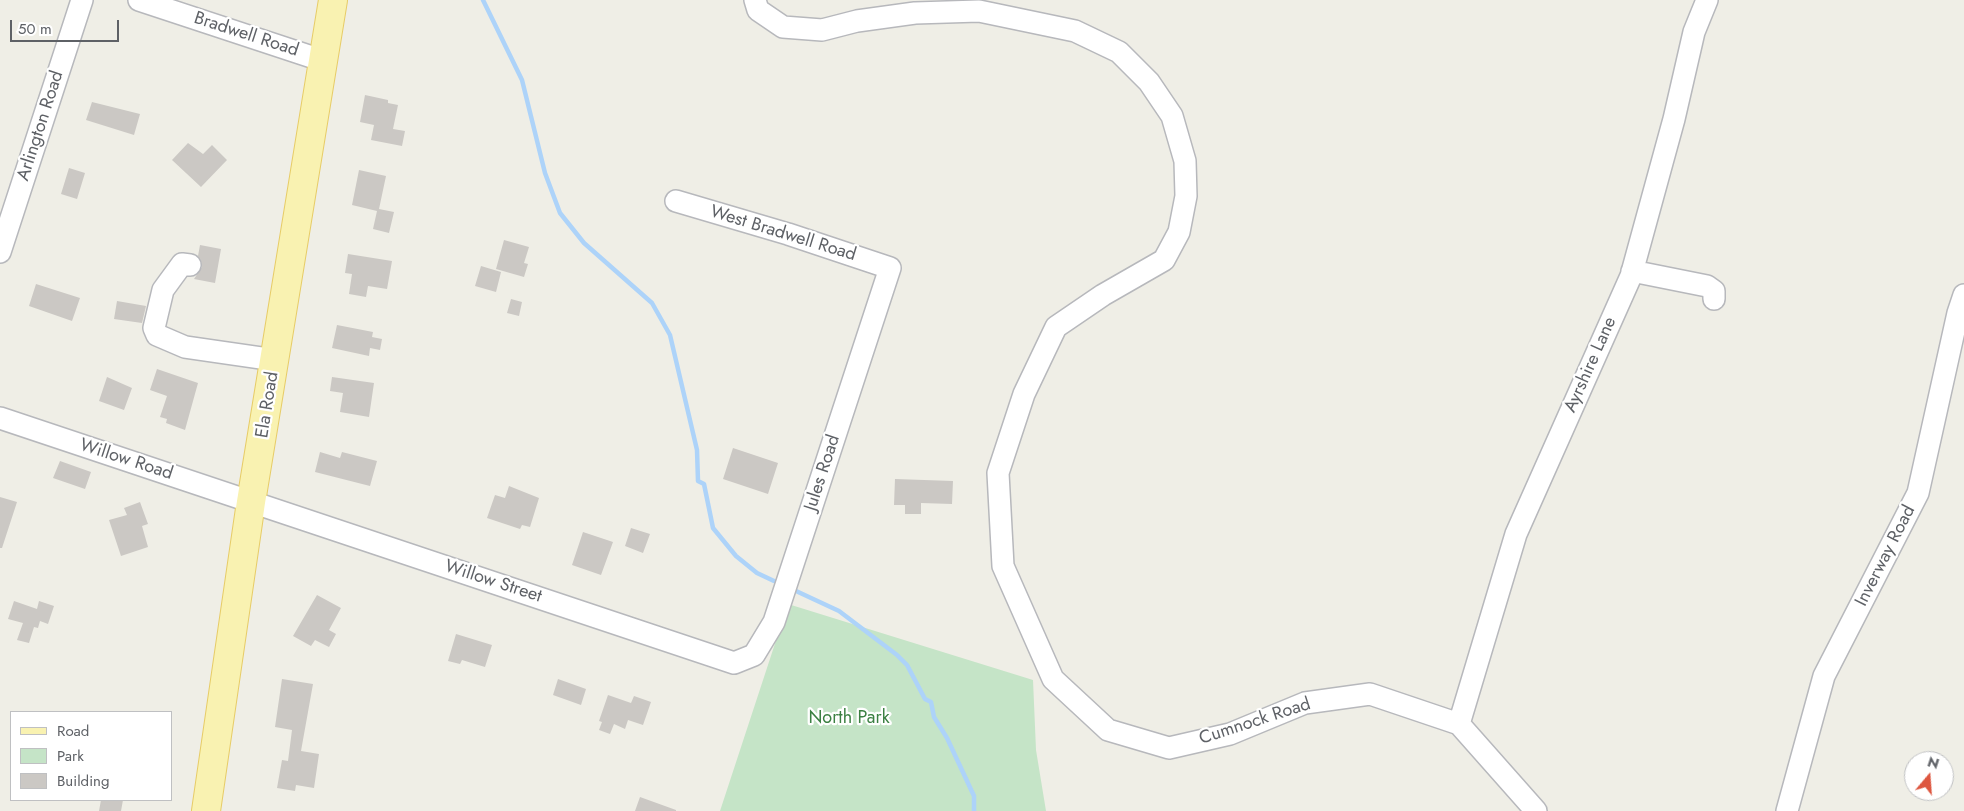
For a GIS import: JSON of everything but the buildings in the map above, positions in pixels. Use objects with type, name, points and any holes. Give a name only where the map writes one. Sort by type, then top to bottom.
[{"type":"main road","name":"Ela Road","points":[[206,811],[251,502],[334,0]]},
{"type":"street","name":"Arlington Road","points":[[0,252],[82,0]]},
{"type":"street","name":"Bradwell Road","points":[[139,0],[324,61]]},
{"type":"street","name":"Cumnock Road","points":[[756,0],[758,10],[783,27],[822,30],[857,21],[915,13],[979,11],[1075,31],[1119,52],[1149,82],[1172,116],[1184,161],[1186,196],[1180,232],[1164,260],[1103,295],[1056,327],[1024,394],[998,473],[1003,566],[1053,679],[1108,730],[1169,748],[1230,734],[1304,703],[1370,694],[1459,724],[1536,811]]},
{"type":"street","name":"Ayrshire Lane","points":[[1459,724],[1516,534],[1632,271],[1674,119],[1694,32],[1707,0]]},
{"type":"street","name":"West Bradwell Road","points":[[676,201],[788,234],[890,268]]},
{"type":"street","points":[[190,265],[182,264],[163,290],[154,328],[157,335],[184,347],[275,360]]},
{"type":"street","name":"Jules Road","points":[[734,663],[754,655],[774,622],[890,268]]},
{"type":"street","points":[[1632,271],[1707,286],[1714,291],[1714,299]]},
{"type":"street","name":"Inverway Road","points":[[1787,811],[1824,676],[1918,493],[1958,313],[1964,295]]},
{"type":"street","name":"Willow Road","points":[[0,418],[251,502]]},
{"type":"street","name":"Willow Street","points":[[251,502],[734,663]]},
{"type":"green space","name":"North Park","points":[[788,604],[1033,680],[1036,750],[1046,811],[720,811]]},
{"type":"waterway","points":[[483,0],[522,80],[545,173],[560,213],[584,243],[652,303],[670,335],[697,450],[698,481],[704,484],[713,528],[736,556],[757,573],[774,581]]},
{"type":"waterway","points":[[796,591],[839,611],[897,655],[907,665],[925,699],[931,702],[934,717],[947,738],[974,796],[974,811]]}]
